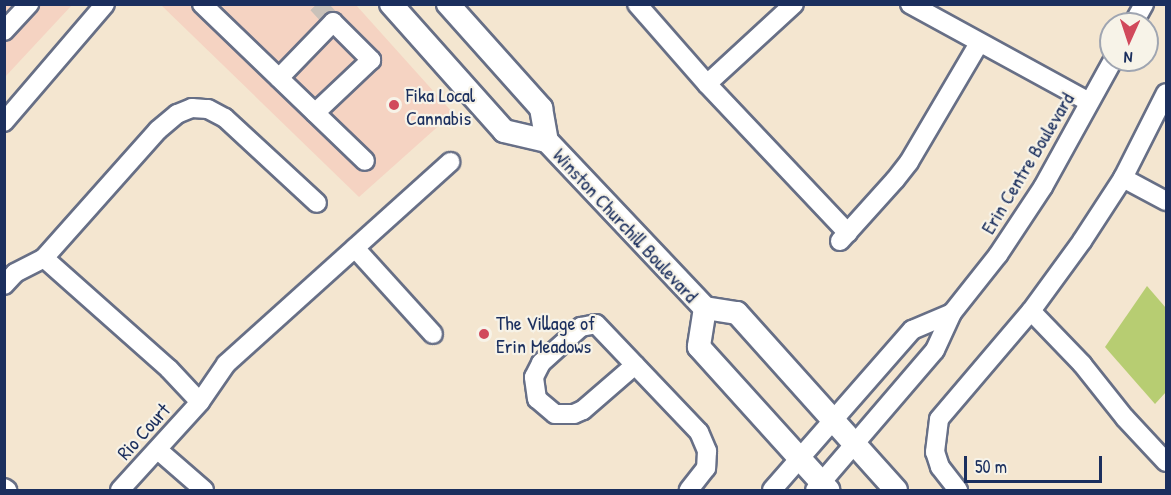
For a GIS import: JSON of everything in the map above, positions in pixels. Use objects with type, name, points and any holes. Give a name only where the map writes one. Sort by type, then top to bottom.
[{"type":"main road","name":"Winston Churchill Boulevard","points":[[391,4],[504,131],[547,141]]},
{"type":"main road","name":"Winston Churchill Boulevard","points":[[448,4],[541,108],[547,141],[705,308],[737,314],[896,490]]},
{"type":"main road","name":"Winston Churchill Boulevard","points":[[705,308],[699,347],[799,459],[821,488]]},
{"type":"street","points":[[4,31],[28,4]]},
{"type":"street","points":[[8,112],[105,4]]},
{"type":"street","points":[[202,4],[365,161]]},
{"type":"street","points":[[637,4],[844,237],[909,162],[979,43]]},
{"type":"street","points":[[707,84],[794,4]]},
{"type":"street","points":[[910,4],[1089,102]]},
{"type":"street","points":[[279,78],[333,22],[371,60],[315,113]]},
{"type":"street","name":"Erin Centre Boulevard","points":[[821,488],[854,444],[935,350],[952,313],[998,255],[1043,187],[1106,72]]},
{"type":"street","points":[[958,490],[940,467],[934,452],[939,419],[1031,311],[1123,178],[1167,93]]},
{"type":"street","points":[[4,285],[15,273],[44,258],[158,130],[177,114],[192,108],[208,109],[225,117],[317,203]]},
{"type":"street","name":"Rio Court","points":[[120,490],[200,402],[226,364],[450,162]]},
{"type":"street","points":[[1123,178],[1167,201]]},
{"type":"street","points":[[355,248],[433,334]]},
{"type":"street","points":[[44,258],[169,369],[200,402]]},
{"type":"street","points":[[1031,311],[1082,364],[1125,418],[1167,462]]},
{"type":"street","name":"Erin Centre Boulevard","points":[[772,490],[912,330],[952,313]]},
{"type":"street","points":[[636,365],[583,410],[574,414],[555,414],[537,399],[534,377],[541,363],[581,327],[588,324],[601,328],[636,365],[699,432],[704,442],[706,468],[689,490]]},
{"type":"street","points":[[158,450],[204,490]]},
{"type":"shaded area","points":[[5,5],[72,5],[5,77]]},
{"type":"shaded area","points":[[161,5],[356,5],[453,113],[359,197]]},
{"type":"green space","points":[[1147,286],[1166,308],[1166,392],[1155,404],[1105,347]]},
{"type":"tunnel","points":[[317,4],[333,22]]},
{"type":"place","name":"Fika Local Cannabis","points":[[394,105]]},
{"type":"place","name":"The Village of Erin Meadows","points":[[484,334]]}]
